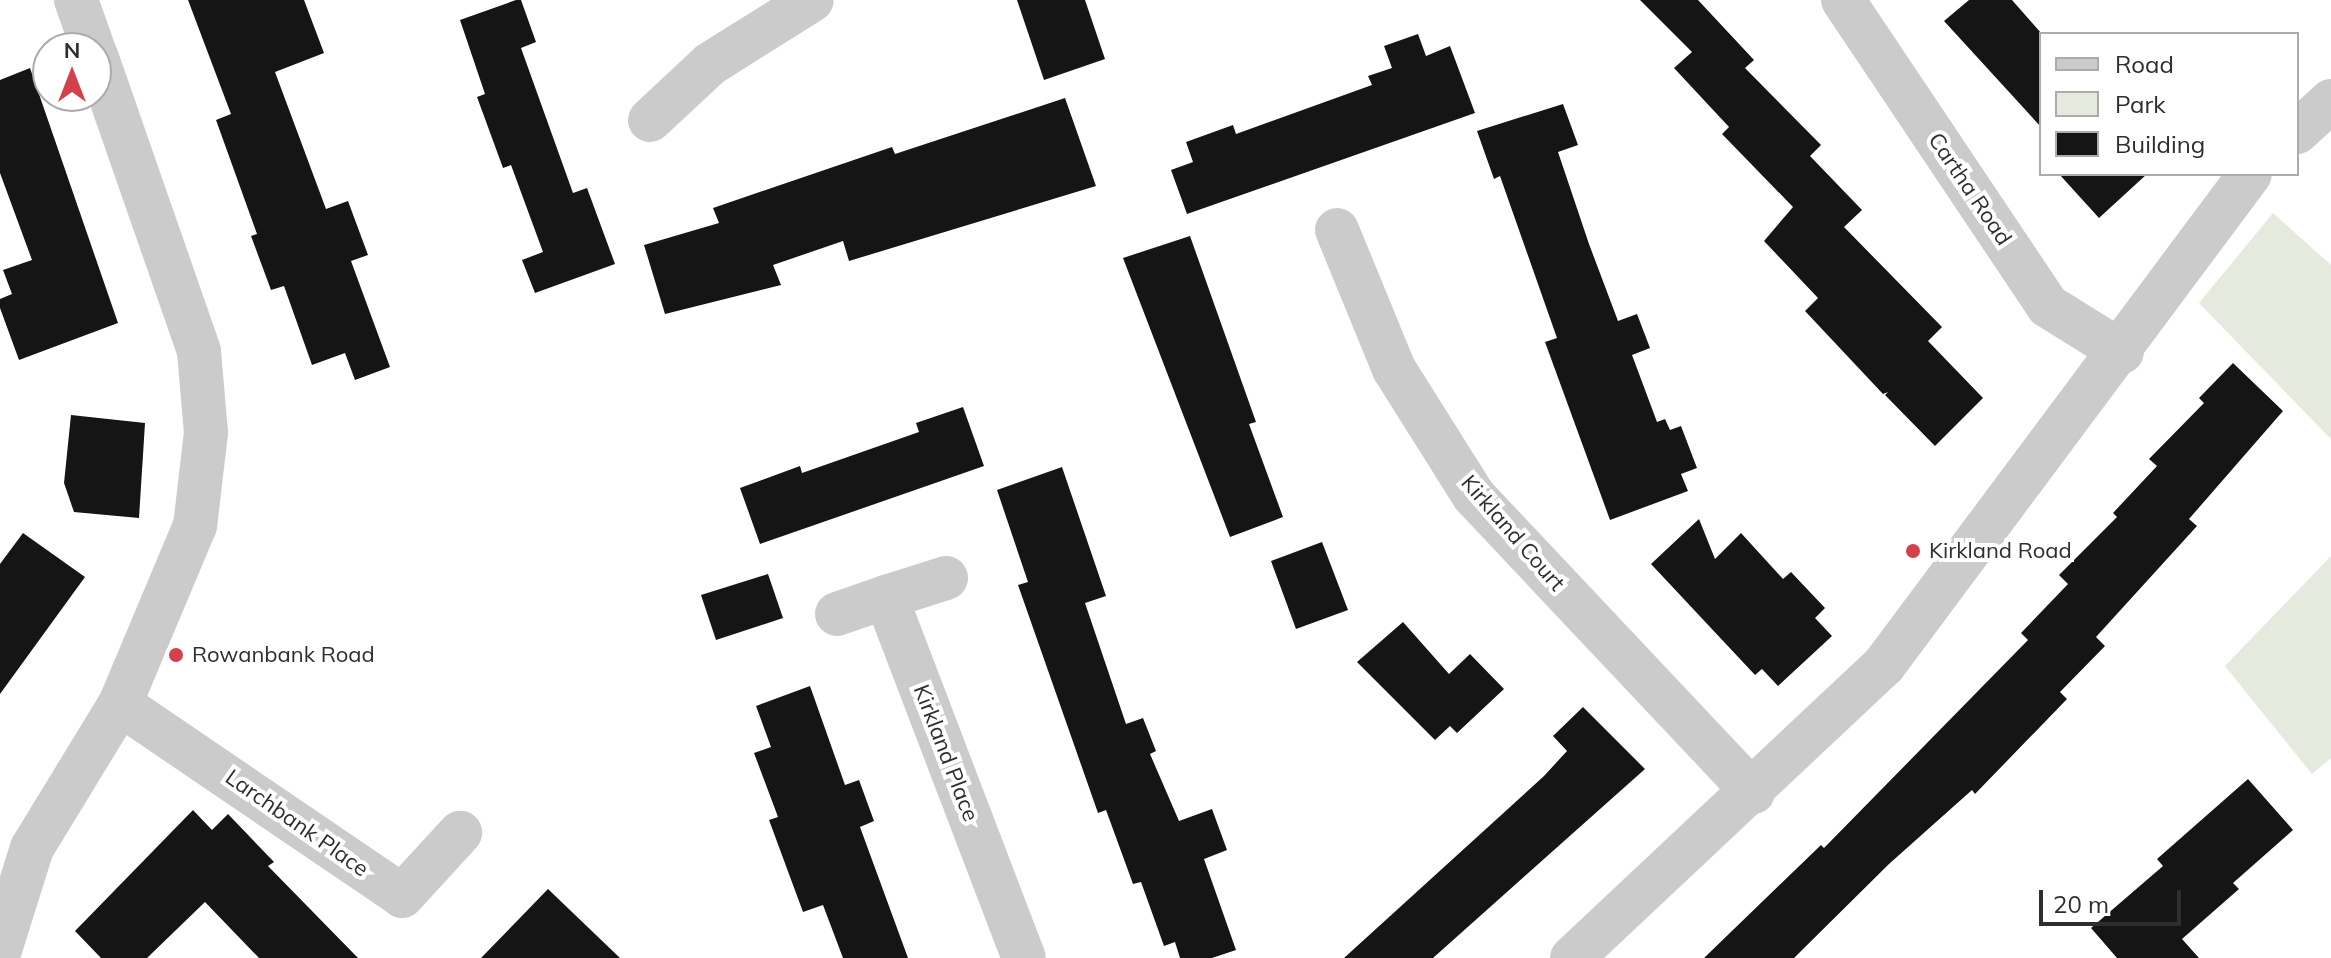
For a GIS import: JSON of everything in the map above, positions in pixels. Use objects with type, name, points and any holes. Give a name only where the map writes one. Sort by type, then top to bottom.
[{"type":"street","points":[[76,0],[87,32]]},
{"type":"street","points":[[650,120],[710,64],[812,0]]},
{"type":"street","name":"Cartha Road","points":[[1843,0],[2048,306],[2122,352]]},
{"type":"street","points":[[0,950],[32,848],[120,704],[195,526],[206,433],[199,351],[112,101]]},
{"type":"street","points":[[2299,130],[2331,101]]},
{"type":"street","points":[[1572,958],[1753,792],[1884,665],[2122,352],[2249,176]]},
{"type":"street","name":"Kirkland Court","points":[[1337,230],[1394,369],[1474,496],[1753,792]]},
{"type":"street","points":[[837,614],[946,578]]},
{"type":"street","name":"Kirkland Place","points":[[886,597],[1024,958]]},
{"type":"street","name":"Larchbank Place","points":[[120,704],[307,827],[402,896],[460,833]]},
{"type":"green space","points":[[2273,213],[2331,265],[2331,439],[2199,303]]},
{"type":"green space","points":[[2331,556],[2331,758],[2312,774],[2225,666]]},
{"type":"building","points":[[188,0],[304,0],[324,53],[275,72],[326,209],[348,201],[368,255],[351,261],[390,367],[355,380],[345,353],[312,365],[284,286],[271,290],[251,236],[257,234],[216,120],[231,114]]},
{"type":"building","points":[[521,0],[536,42],[521,48],[573,193],[587,188],[615,264],[535,293],[522,260],[543,252],[511,165],[503,168],[477,97],[485,94],[460,20]]},
{"type":"building","points":[[1017,0],[1085,0],[1105,59],[1044,80]]},
{"type":"building","points":[[1640,0],[1698,0],[1754,60],[1745,68],[1821,145],[1810,156],[1862,210],[1844,227],[1942,327],[1928,341],[1983,398],[1935,446],[1885,395],[1888,392],[1883,394],[1805,311],[1818,298],[1764,241],[1793,207],[1722,134],[1729,127],[1674,68],[1692,52]]},
{"type":"building","points":[[1969,0],[2012,0],[2040,32],[2039,125],[1944,21]]},
{"type":"building","points":[[1418,34],[1426,56],[1450,46],[1475,113],[1187,214],[1171,170],[1193,162],[1186,142],[1233,125],[1236,134],[1372,85],[1368,76],[1392,68],[1384,46]]},
{"type":"building","points":[[30,68],[32,112],[45,112],[118,323],[19,360],[0,308],[0,299],[12,294],[3,270],[32,260],[0,173],[0,80]]},
{"type":"building","points":[[1065,98],[1096,186],[849,261],[843,241],[773,265],[781,285],[665,314],[644,245],[719,223],[713,208],[892,147],[895,154]]},
{"type":"building","points":[[1563,104],[1578,145],[1558,152],[1589,244],[1618,321],[1637,314],[1650,348],[1632,355],[1657,422],[1665,419],[1670,430],[1681,426],[1697,468],[1681,474],[1688,491],[1610,520],[1545,342],[1557,338],[1500,176],[1494,179],[1477,131]]},
{"type":"building","points":[[2061,176],[2145,176],[2099,218]]},
{"type":"building","points":[[1190,236],[1256,422],[1249,424],[1283,517],[1230,537],[1123,258]]},
{"type":"building","points":[[2233,363],[2283,411],[2189,519],[2197,526],[2096,637],[2105,646],[2060,692],[2067,699],[1975,794],[1972,790],[1889,864],[1794,958],[1704,958],[1821,845],[1824,848],[2028,640],[2021,633],[2068,584],[2059,575],[2117,517],[2113,513],[2157,466],[2149,459],[2204,403],[2199,398]]},
{"type":"building","points":[[963,407],[984,466],[760,544],[740,488],[800,466],[802,473],[919,432],[916,423]]},
{"type":"building","points":[[71,415],[145,423],[139,518],[74,512],[64,483]]},
{"type":"building","points":[[1062,467],[1106,596],[1085,603],[1126,724],[1143,718],[1156,751],[1150,754],[1179,821],[1212,809],[1227,850],[1204,859],[1236,950],[1212,958],[1180,958],[1175,942],[1164,946],[1141,882],[1133,884],[1106,810],[1098,813],[1018,585],[1028,582],[997,490]]},
{"type":"building","points":[[1699,519],[1715,559],[1741,533],[1783,579],[1791,572],[1825,608],[1815,618],[1832,636],[1778,686],[1762,669],[1755,675],[1651,564]]},
{"type":"building","points":[[23,533],[85,577],[0,694],[0,564]]},
{"type":"building","points":[[1322,542],[1348,610],[1296,629],[1271,561]]},
{"type":"building","points":[[768,574],[783,618],[716,640],[701,595]]},
{"type":"building","points":[[1403,622],[1449,674],[1470,654],[1504,689],[1457,733],[1450,726],[1435,740],[1357,662]]},
{"type":"building","points":[[810,686],[845,785],[859,780],[874,821],[860,827],[908,958],[843,958],[823,905],[803,912],[769,820],[778,817],[754,753],[771,747],[756,706]]},
{"type":"building","points":[[1583,707],[1645,769],[1433,958],[1344,958],[1544,776],[1567,751],[1553,736]]},
{"type":"building","points":[[2248,779],[2293,830],[2233,883],[2239,889],[2182,939],[2199,958],[2117,958],[2091,928],[2163,866],[2157,859]]},
{"type":"building","points":[[193,810],[212,830],[228,814],[274,862],[268,866],[358,958],[259,958],[205,902],[147,958],[101,958],[75,931]]},
{"type":"building","points":[[548,889],[620,958],[481,958]]},
{"type":"place","name":"Kirkland Road","points":[[1913,551]]},
{"type":"place","name":"Rowanbank Road","points":[[176,655]]}]
